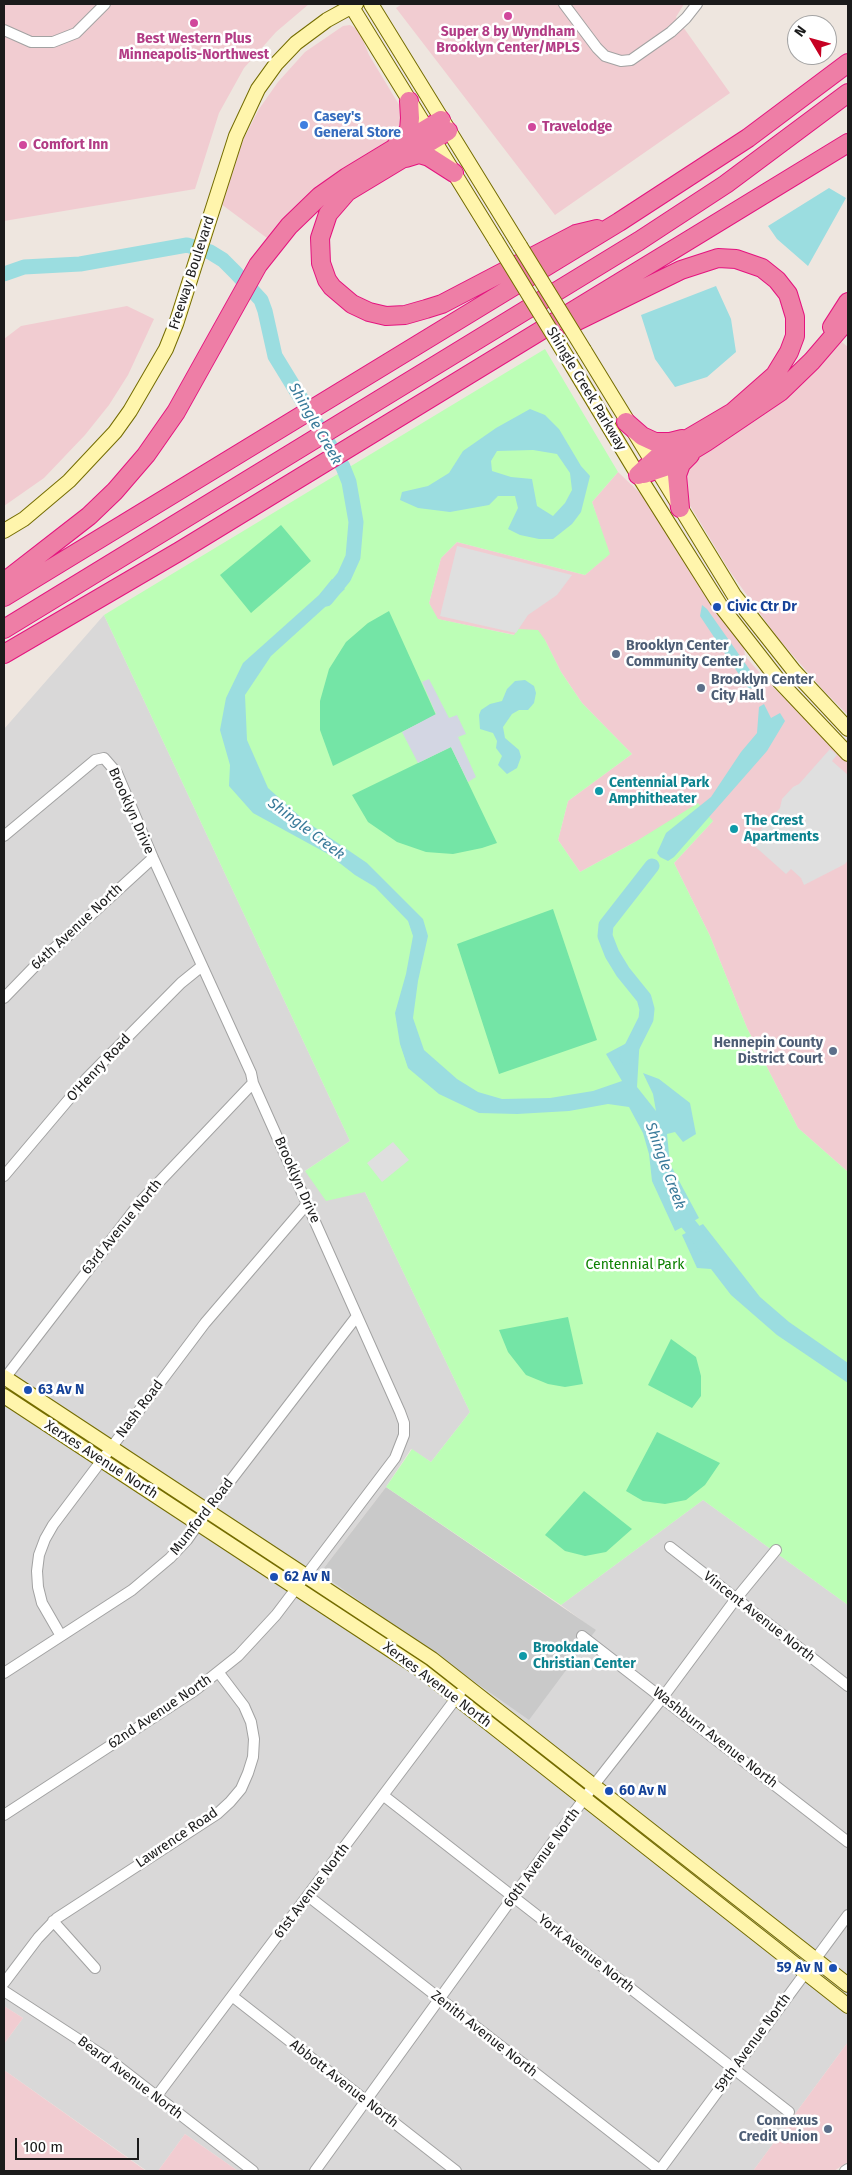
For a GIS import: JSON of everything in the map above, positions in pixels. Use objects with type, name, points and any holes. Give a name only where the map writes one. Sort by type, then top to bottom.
[{"type":"highway","points":[[4,597],[619,222],[748,138],[848,63]]},
{"type":"highway","points":[[4,629],[691,208],[848,94]]},
{"type":"highway","points":[[409,100],[410,118],[408,130],[395,155],[338,200],[328,214],[320,238],[321,263],[327,280],[344,299],[369,312],[395,316],[426,310],[576,234],[619,222]]},
{"type":"highway","points":[[4,582],[89,516],[136,468],[176,412],[258,265],[289,226],[320,196],[438,130]]},
{"type":"highway","points":[[4,654],[180,551],[848,143]]},
{"type":"highway","points":[[395,155],[423,155],[440,163],[454,173]]},
{"type":"highway","points":[[544,330],[572,324],[680,270],[698,263],[726,258],[746,261],[762,268],[783,286],[792,302],[795,326],[792,344],[781,366],[766,385],[708,434],[684,460],[678,469],[676,483],[680,508]]},
{"type":"highway","points":[[792,382],[848,302]]},
{"type":"highway","points":[[638,475],[708,434],[758,408],[792,382],[848,319]]},
{"type":"highway","points":[[626,422],[642,436],[663,443],[708,434]]},
{"type":"street","points":[[4,30],[30,42],[53,42],[76,33],[105,4]]},
{"type":"street","name":"Shingle Creek Parkway","points":[[371,4],[438,130],[454,173],[696,568],[745,639],[787,689],[848,754]]},
{"type":"street","points":[[564,4],[597,48],[605,56],[621,61],[631,60],[671,32],[697,4]]},
{"type":"street","name":"Shingle Creek Parkway","points":[[353,5],[409,100],[438,130],[511,231],[626,422],[724,579],[759,628],[794,671],[848,729]]},
{"type":"street","name":"Freeway Boulevard","points":[[4,531],[24,519],[69,481],[115,432],[141,394],[166,349],[176,324],[236,136],[262,82],[279,60],[296,43],[327,20],[353,5]]},
{"type":"street","name":"Brooklyn Drive","points":[[4,836],[95,760],[104,758],[117,773],[404,1423],[404,1435],[395,1458],[296,1588]]},
{"type":"street","name":"64th Avenue North","points":[[4,998],[36,964],[153,858]]},
{"type":"street","name":"O'Henry Road","points":[[4,1176],[86,1079],[182,983],[202,966]]},
{"type":"street","name":"63rd Avenue North","points":[[4,1379],[142,1200],[253,1083]]},
{"type":"street","name":"Nash Road","points":[[61,1636],[42,1603],[38,1587],[39,1555],[44,1539],[221,1302],[307,1204]]},
{"type":"street","name":"Mumford Road","points":[[4,1673],[152,1576],[176,1552],[357,1316]]},
{"type":"street","name":"Xerxes Avenue North","points":[[4,1379],[112,1447],[404,1639],[466,1684],[848,1985]]},
{"type":"street","name":"Xerxes Avenue North","points":[[4,1396],[396,1653],[848,2006]]},
{"type":"street","name":"Vincent Avenue North","points":[[670,1547],[735,1600],[848,1686]]},
{"type":"street","name":"60th Avenue North","points":[[315,2171],[594,1785],[663,1697],[735,1600],[776,1550]]},
{"type":"street","name":"62nd Avenue North","points":[[4,1814],[186,1697],[219,1673],[258,1636],[296,1588]]},
{"type":"street","name":"Washburn Avenue North","points":[[582,1636],[848,1842]]},
{"type":"street","name":"Lawrence Road","points":[[4,1983],[53,1921],[216,1814],[230,1802],[240,1789],[253,1757],[254,1739],[251,1722],[240,1698],[219,1673]]},
{"type":"street","name":"61st Avenue North","points":[[156,2097],[384,1796],[466,1684]]},
{"type":"street","name":"York Avenue North","points":[[384,1796],[789,2112]]},
{"type":"street","name":"Zenith Avenue North","points":[[308,1896],[660,2171]]},
{"type":"street","name":"59th Avenue North","points":[[660,2171],[848,1915]]},
{"type":"street","points":[[53,1921],[95,1968]]},
{"type":"street","name":"Beard Avenue North","points":[[4,1991],[110,2060],[253,2171]]},
{"type":"street","name":"Abbott Avenue North","points":[[232,1996],[456,2171]]},
{"type":"shaded area","points":[[4,4],[309,4],[276,32],[244,68],[219,113],[195,189],[4,221]]},
{"type":"shaded area","points":[[402,4],[684,4],[676,17],[730,93],[555,215],[396,8]]},
{"type":"shaded area","points":[[350,25],[359,30],[369,55],[401,108],[402,132],[271,241],[221,204],[240,146],[259,109],[278,82],[305,52],[343,26]]},
{"type":"shaded area","points":[[127,306],[154,319],[128,375],[109,405],[85,435],[44,478],[4,506],[4,339],[21,326]]},
{"type":"shaded area","points":[[838,339],[848,347],[848,715],[824,691],[776,636],[729,570],[680,489],[680,480],[700,451],[759,417],[793,390]]},
{"type":"shaded area","points":[[618,472],[641,494],[744,647],[745,656],[767,681],[848,760],[848,1172],[798,1128],[747,1028],[710,936],[674,863],[713,821],[635,842],[580,872],[558,840],[568,801],[632,754],[582,703],[561,672],[545,640],[437,619],[429,603],[441,558],[457,542],[585,575],[609,554],[592,502]]},
{"type":"shaded area","points":[[457,546],[572,575],[557,595],[528,615],[516,633],[440,616]]},
{"type":"shaded area","points":[[104,615],[350,1141],[305,1171],[365,1192],[470,1412],[431,1462],[411,1449],[386,1487],[320,1573],[596,1631],[561,1605],[703,1500],[848,1605],[848,2042],[753,2171],[238,2171],[185,2134],[158,2171],[147,2171],[4,2070],[4,2044],[23,2018],[4,2006],[4,729]]},
{"type":"shaded area","points":[[429,679],[449,718],[457,715],[466,734],[458,737],[476,777],[468,782],[451,747],[418,763],[402,732],[436,714],[422,682]]},
{"type":"shaded area","points":[[830,749],[837,755],[832,761],[848,775],[848,860],[845,864],[804,885],[801,878],[791,869],[786,874],[750,842],[780,808],[782,799],[793,787],[799,784]]},
{"type":"shaded area","points":[[393,1142],[409,1160],[382,1182],[367,1163]]},
{"type":"shaded area","points":[[386,1487],[596,1630],[529,1720],[320,1573]]},
{"type":"shaded area","points":[[4,2006],[23,2018],[4,2044]]},
{"type":"shaded area","points":[[848,2042],[848,2162],[834,2171],[753,2171]]},
{"type":"shaded area","points":[[4,2070],[146,2171],[4,2171]]},
{"type":"shaded area","points":[[185,2134],[238,2171],[158,2171]]},
{"type":"green space","name":"Centennial Park","points":[[545,349],[618,472],[592,502],[610,554],[585,575],[457,542],[441,558],[429,603],[438,619],[514,635],[518,629],[538,630],[561,672],[582,703],[632,754],[568,801],[558,840],[580,872],[635,842],[698,803],[713,821],[674,863],[710,936],[747,1028],[798,1128],[848,1172],[848,1605],[703,1500],[561,1605],[386,1487],[412,1449],[431,1462],[470,1412],[365,1192],[326,1201],[305,1171],[350,1141],[104,615]]},
{"type":"green space","points":[[281,525],[311,561],[251,613],[220,575]]},
{"type":"green space","points":[[389,611],[436,715],[333,766],[320,730],[320,701],[329,669],[346,642],[368,623]]},
{"type":"green space","points":[[451,747],[497,843],[453,854],[426,852],[397,842],[368,822],[352,795]]},
{"type":"green space","points":[[553,909],[597,1040],[499,1074],[457,944]]},
{"type":"green space","points":[[568,1317],[583,1384],[565,1387],[548,1384],[526,1375],[508,1352],[499,1330]]},
{"type":"green space","points":[[671,1339],[696,1357],[701,1376],[701,1396],[692,1408],[648,1385]]},
{"type":"green space","points":[[657,1432],[720,1463],[705,1485],[686,1500],[665,1504],[643,1501],[626,1491]]},
{"type":"green space","points":[[584,1491],[632,1529],[606,1552],[585,1556],[565,1551],[545,1535]]},
{"type":"water","points":[[829,188],[846,198],[808,266],[777,239],[768,226]]},
{"type":"water","points":[[716,286],[731,319],[736,352],[707,377],[675,387],[655,359],[641,315]]},
{"type":"water","points":[[530,409],[545,415],[559,429],[581,466],[590,476],[581,512],[572,524],[553,539],[539,539],[520,535],[508,529],[518,508],[515,496],[498,496],[489,505],[450,512],[418,508],[400,500],[402,492],[428,486],[449,473],[463,451],[496,428]],"holes":[[[533,450],[557,454],[570,473],[572,490],[565,503],[553,516],[537,506],[532,479],[511,477],[492,471],[491,461],[497,451]]]},
{"type":"water","points":[[332,579],[345,589],[271,656],[245,695],[247,740],[268,788],[304,820],[367,863],[423,919],[428,936],[418,981],[413,1018],[424,1050],[457,1079],[478,1092],[502,1099],[550,1098],[593,1091],[622,1081],[606,1054],[640,1036],[637,1087],[656,1111],[653,1094],[643,1073],[659,1079],[690,1103],[696,1134],[683,1142],[675,1132],[667,1134],[670,1164],[699,1218],[675,1231],[652,1181],[649,1154],[643,1133],[629,1107],[608,1104],[569,1111],[517,1114],[479,1113],[439,1094],[408,1068],[400,1044],[395,1013],[406,974],[413,936],[408,921],[375,887],[355,875],[328,854],[253,813],[229,786],[230,765],[220,730],[226,698],[243,663],[319,595]]},
{"type":"water","points":[[702,605],[707,609],[752,673],[756,684],[754,689],[748,688],[700,616]]},
{"type":"water","points":[[525,680],[534,686],[536,693],[534,703],[528,710],[519,710],[512,714],[503,727],[505,738],[519,750],[521,757],[517,768],[507,774],[498,765],[502,756],[496,748],[497,741],[493,733],[480,729],[479,715],[481,710],[490,704],[502,701],[507,689],[515,681]]},
{"type":"water","points":[[764,704],[771,718],[780,713],[785,721],[767,751],[674,857],[668,861],[660,857],[657,853],[666,833],[711,797],[741,752],[757,733],[759,707]]},
{"type":"water","points":[[703,1224],[760,1297],[789,1322],[848,1363],[848,1383],[777,1335],[731,1295],[711,1269],[697,1268],[682,1235]]},
{"type":"waterway","name":"Shingle Creek","points":[[4,274],[24,267],[80,264],[187,245],[210,252],[223,260],[235,272],[261,300],[275,356],[343,467],[349,482],[356,522],[353,557],[344,577],[326,599]]},
{"type":"waterway","points":[[627,1057],[646,1019],[647,1009],[644,998],[623,972],[612,954],[605,936],[606,925],[652,866]]},
{"type":"waterway","name":"Shingle Creek","points":[[678,1207],[686,1221],[705,1245]]},
{"type":"place","name":"Super 8 by Wyndham Brooklyn Center/MPLS","points":[[508,16]]},
{"type":"place","name":"Best Western Plus Minneapolis-Northwest","points":[[194,23]]},
{"type":"place","name":"Casey's General Store","points":[[304,125]]},
{"type":"place","name":"Travelodge","points":[[532,127]]},
{"type":"place","name":"Comfort Inn","points":[[23,145]]},
{"type":"place","name":"Civic Ctr Dr","points":[[717,607]]},
{"type":"place","name":"Brooklyn Center Community Center","points":[[616,654]]},
{"type":"place","name":"Brooklyn Center City Hall","points":[[701,688]]},
{"type":"place","name":"Centennial Park Amphitheater","points":[[599,791]]},
{"type":"place","name":"The Crest Apartments","points":[[734,829]]},
{"type":"place","name":"Hennepin County District Court","points":[[833,1051]]},
{"type":"place","name":"63 Av N","points":[[28,1390]]},
{"type":"place","name":"62 Av N","points":[[274,1577]]},
{"type":"place","name":"Brookdale Christian Center","points":[[523,1656]]},
{"type":"place","name":"60 Av N","points":[[609,1791]]},
{"type":"place","name":"59 Av N","points":[[833,1968]]},
{"type":"place","name":"Connexus Credit Union","points":[[828,2129]]}]
